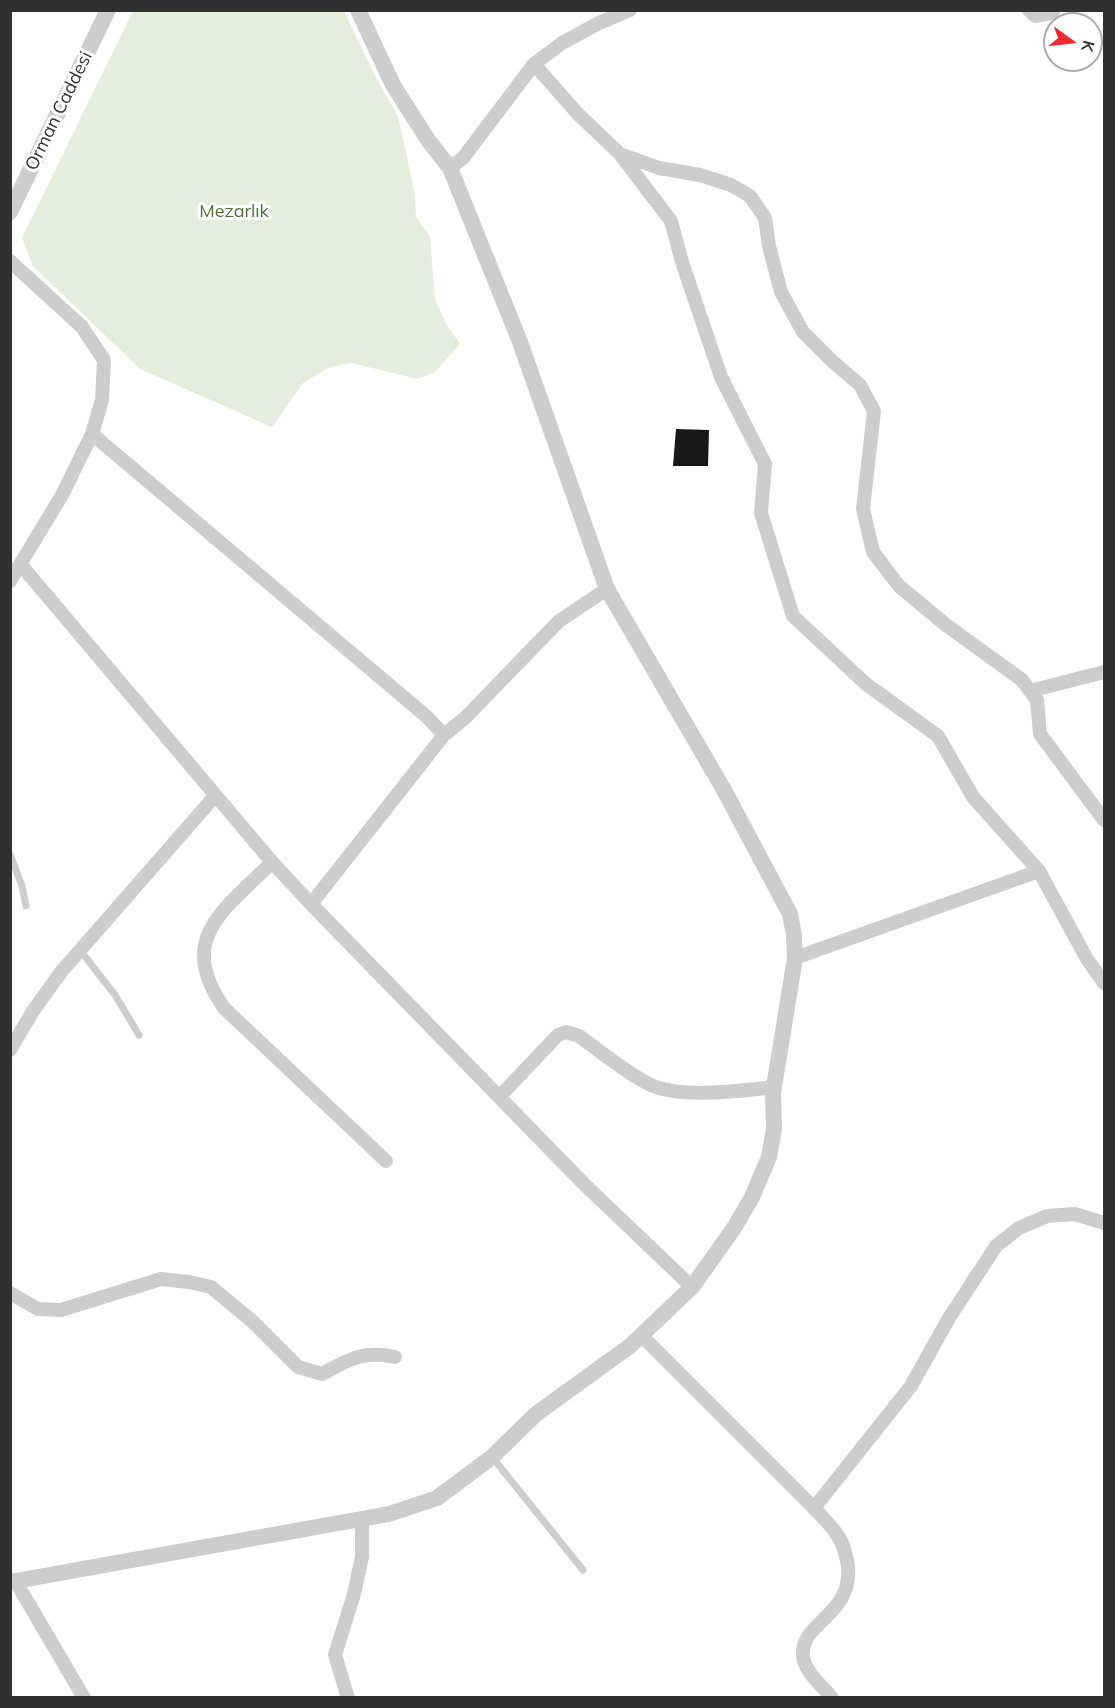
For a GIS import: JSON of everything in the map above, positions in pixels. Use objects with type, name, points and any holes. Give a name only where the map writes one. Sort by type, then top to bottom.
[{"type":"street","name":"Orman Caddesi","points":[[10,212],[108,10]]},
{"type":"street","points":[[84,1698],[13,1582],[389,1514],[437,1498],[492,1457],[536,1414],[642,1336],[692,1287],[734,1228],[752,1197],[769,1157],[774,1129],[774,1087],[795,958],[790,914],[718,780],[607,589],[520,342],[450,168],[428,140],[393,85],[358,10]]},
{"type":"street","points":[[450,168],[463,158],[534,64],[562,43],[599,22],[630,10]]},
{"type":"street","points":[[1029,10],[1035,16],[1052,13],[1054,10]]},
{"type":"street","points":[[534,64],[578,114],[620,154],[671,221],[682,262],[721,377],[765,464],[761,513],[793,616],[866,684],[938,736],[973,797],[1040,871],[1087,959],[1104,983]]},
{"type":"street","points":[[620,154],[659,168],[700,175],[730,184],[750,196],[765,218],[769,246],[781,292],[804,332],[832,361],[860,385],[874,411],[863,509],[873,552],[899,586],[946,625],[1022,680],[1037,700],[1040,734],[1104,820]]},
{"type":"street","points":[[10,261],[82,327],[104,360],[102,399],[92,434],[62,495],[10,581]]},
{"type":"street","points":[[92,434],[426,716],[444,735]]},
{"type":"street","points":[[21,565],[215,796],[311,904],[584,1184],[692,1287]]},
{"type":"street","points":[[311,904],[444,735],[465,718],[559,621],[607,589]]},
{"type":"street","points":[[1030,691],[1104,672]]},
{"type":"street","points":[[10,1050],[33,1011],[61,972],[215,796]]},
{"type":"street","points":[[272,862],[212,923],[204,944],[202,958],[211,989],[224,1008],[386,1161]]},
{"type":"street","points":[[795,958],[1040,871]]},
{"type":"street","points":[[498,1097],[558,1035],[566,1032],[579,1036],[648,1084],[663,1090],[733,1092],[774,1087]]},
{"type":"street","points":[[814,1508],[910,1386],[949,1318],[996,1246],[1019,1228],[1047,1216],[1075,1214],[1104,1223]]},
{"type":"street","points":[[10,1293],[38,1310],[62,1310],[161,1279],[189,1282],[211,1287],[252,1322],[298,1367],[322,1374],[356,1356],[380,1354],[395,1357]]},
{"type":"street","points":[[642,1336],[814,1508],[838,1535],[844,1548],[848,1572],[844,1594],[839,1604],[811,1632],[803,1648],[803,1657],[809,1671],[832,1698]]},
{"type":"street","points":[[348,1698],[335,1655],[354,1594],[362,1557],[362,1519]]},
{"type":"lane","points":[[10,854],[22,886],[26,906]]},
{"type":"lane","points":[[80,950],[115,995],[139,1035]]},
{"type":"lane","points":[[492,1457],[583,1570]]},
{"type":"green space","name":"Mezarlık","points":[[133,11],[344,11],[373,72],[398,116],[415,195],[416,217],[430,237],[435,299],[446,324],[460,344],[435,372],[418,379],[351,363],[328,368],[303,383],[272,427],[140,369],[33,266],[22,238]]},
{"type":"building","points":[[676,429],[709,430],[708,466],[673,466]]}]
